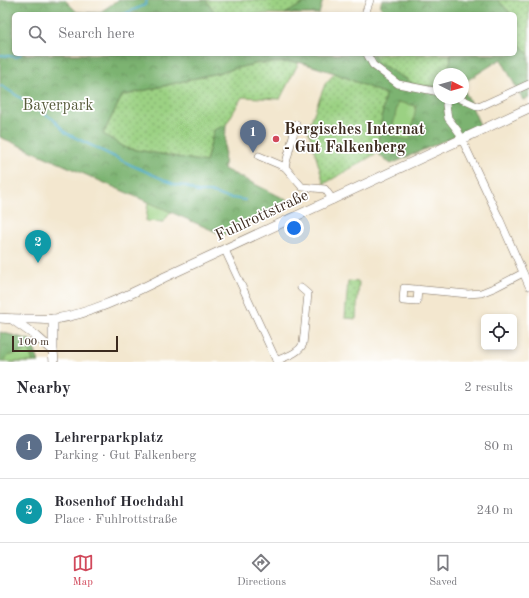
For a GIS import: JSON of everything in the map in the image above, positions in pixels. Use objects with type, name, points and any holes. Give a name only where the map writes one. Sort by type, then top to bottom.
[{"type":"street","points":[[366,12],[370,0]]},
{"type":"street","points":[[368,56],[373,65],[398,84],[433,91]]},
{"type":"street","points":[[469,102],[479,107],[529,84]]},
{"type":"street","points":[[446,104],[448,118],[462,139],[529,286]]},
{"type":"street","name":"Fuhlrottstraße","points":[[0,318],[53,319],[83,312],[119,299],[529,108]]},
{"type":"street","points":[[285,168],[296,124]]},
{"type":"street","points":[[259,156],[285,168],[302,187],[325,189],[333,200]]},
{"type":"street","points":[[225,250],[277,361],[297,352],[303,344],[308,294],[301,288]]},
{"type":"street","points":[[418,289],[468,294],[481,292],[496,287],[524,273]]},
{"type":"street","points":[[12,319],[36,336],[53,351]]},
{"type":"street","points":[[53,319],[54,362]]},
{"type":"green space","name":"Bayerpark","points":[[0,0],[65,0],[77,12],[12,12],[12,56],[374,56],[376,61],[417,86],[433,86],[433,104],[469,104],[469,100],[480,125],[391,164],[377,153],[385,94],[335,73],[299,62],[258,63],[122,96],[103,134],[126,148],[206,162],[214,130],[226,125],[224,169],[291,202],[223,235],[0,137]]},
{"type":"green space","name":"Bayerpark","points":[[118,0],[206,0],[215,12],[100,12]]},
{"type":"green space","points":[[206,0],[309,0],[288,12],[215,12]]},
{"type":"green space","points":[[309,0],[323,0],[320,12],[288,12]]},
{"type":"green space","points":[[382,0],[498,0],[509,12],[384,12],[380,6]]},
{"type":"green space","points":[[498,0],[529,0],[529,55],[517,41],[517,12],[509,12]]},
{"type":"green space","points":[[517,41],[529,55],[529,98],[523,100],[501,59],[469,79],[469,68],[448,68],[451,60],[450,56],[517,56]]},
{"type":"green space","points":[[374,56],[450,56],[451,60],[448,68],[433,68],[433,86],[417,86],[376,61]]},
{"type":"green space","points":[[299,62],[280,99],[242,97],[226,125],[214,130],[206,162],[126,148],[103,134],[122,96],[258,63]]},
{"type":"green space","points":[[335,73],[385,94],[377,153],[324,184],[308,129],[325,84]]},
{"type":"green space","points":[[398,102],[416,106],[410,140],[391,136]]},
{"type":"green space","points":[[148,202],[171,212],[163,222],[146,221]]},
{"type":"green space","points":[[348,281],[359,282],[356,319],[345,318]]},
{"type":"green space","points":[[0,332],[31,340],[39,362],[0,362]]},
{"type":"green space","points":[[29,350],[33,362],[3,362],[8,356]]},
{"type":"waterway","points":[[129,12],[145,5],[147,0]]},
{"type":"waterway","points":[[0,55],[18,56]]},
{"type":"waterway","points":[[0,86],[53,119],[66,133],[131,165],[176,185],[186,186],[197,192],[210,192],[225,197],[245,200]]},
{"type":"place","name":"Bergisches Internat - Gut Falkenberg","points":[[276,139]]},
{"type":"place","name":"Lehrerparkplatz","points":[[253,153]]},
{"type":"place","name":"Rosenhof Hochdahl","points":[[38,263]]}]
